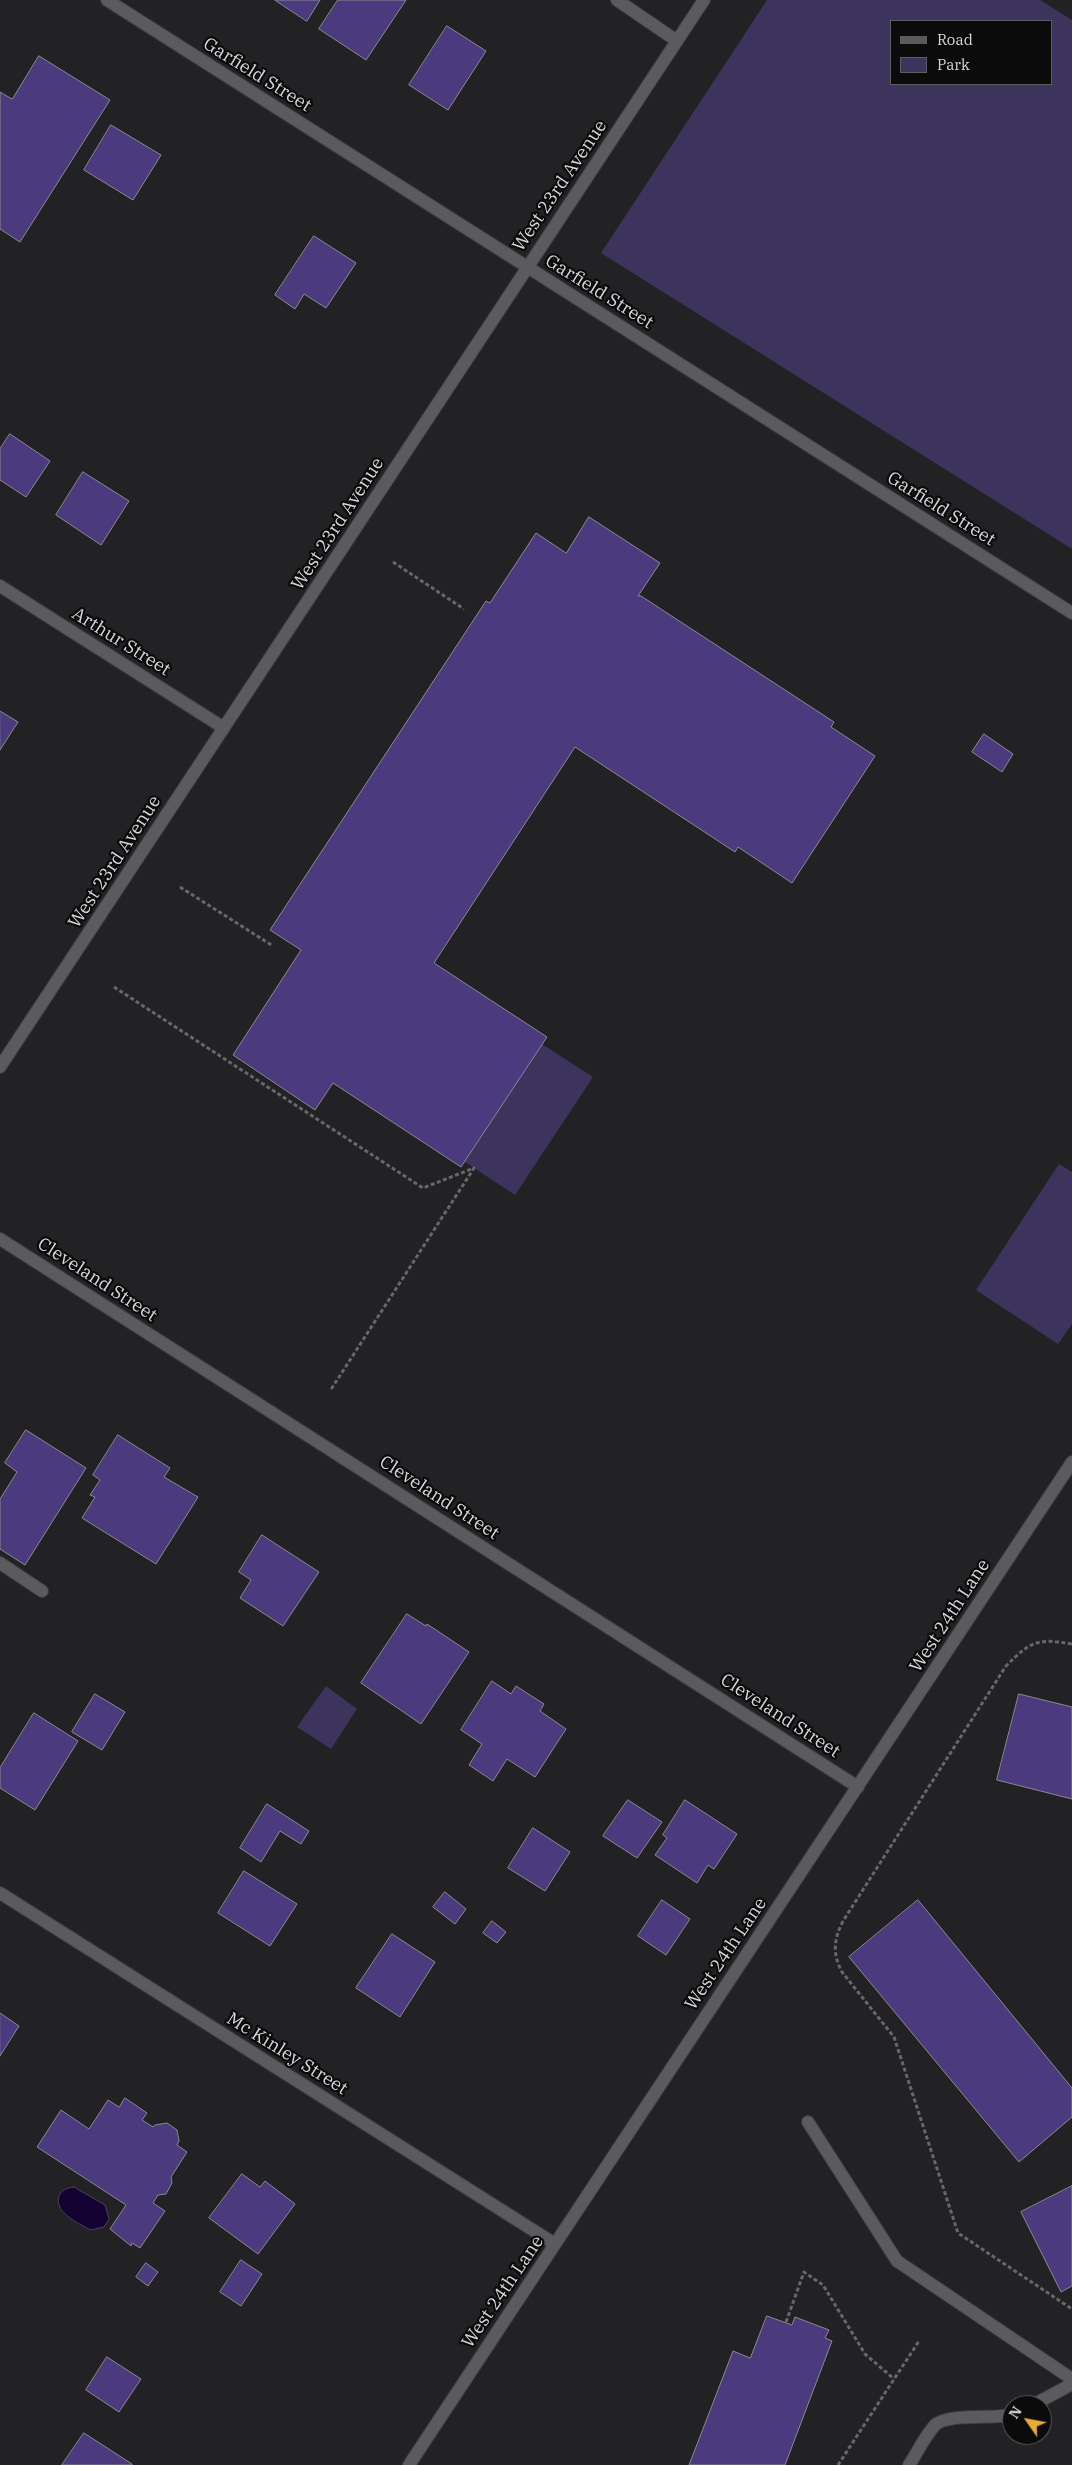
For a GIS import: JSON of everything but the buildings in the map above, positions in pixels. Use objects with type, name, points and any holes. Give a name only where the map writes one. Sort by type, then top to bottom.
[{"type":"street","name":"Garfield Street","points":[[107,0],[1072,613]]},
{"type":"street","points":[[618,0],[677,41]]},
{"type":"street","name":"West 23rd Avenue","points":[[0,1067],[704,0]]},
{"type":"street","name":"Arthur Street","points":[[0,586],[224,728]]},
{"type":"street","name":"Cleveland Street","points":[[0,1239],[858,1787]]},
{"type":"street","name":"West 24th Lane","points":[[409,2465],[1072,1462]]},
{"type":"street","points":[[0,1563],[42,1591]]},
{"type":"street","name":"Mc Kinley Street","points":[[0,1893],[555,2244]]},
{"type":"street","points":[[808,2122],[897,2261],[1072,2380]]},
{"type":"street","points":[[1052,2395],[1072,2384]]},
{"type":"street","points":[[909,2465],[936,2425],[950,2418],[1002,2417]]},
{"type":"path","points":[[393,562],[464,609]]},
{"type":"path","points":[[180,887],[273,946]]},
{"type":"path","points":[[114,987],[423,1188],[474,1168],[330,1391]]},
{"type":"path","points":[[1072,1644],[1040,1640],[1028,1646],[1006,1666],[844,1921],[836,1935],[834,1946],[836,1960],[842,1972],[894,2037],[958,2233],[1072,2309]]},
{"type":"path","points":[[786,2322],[804,2272],[823,2285],[865,2354],[894,2379]]},
{"type":"path","points":[[838,2465],[919,2341]]},
{"type":"green space","points":[[767,0],[1040,0],[1072,20],[1072,549],[601,253]]},
{"type":"green space","points":[[542,1044],[593,1077],[515,1195],[465,1162]]},
{"type":"green space","points":[[1059,1164],[1072,1172],[1072,1324],[1058,1344],[976,1290]]},
{"type":"green space","points":[[326,1686],[357,1709],[331,1749],[297,1727]]},
{"type":"shaded area","points":[[74,2187],[105,2205],[109,2219],[104,2227],[91,2230],[68,2216],[59,2206],[60,2194],[68,2188]]}]
